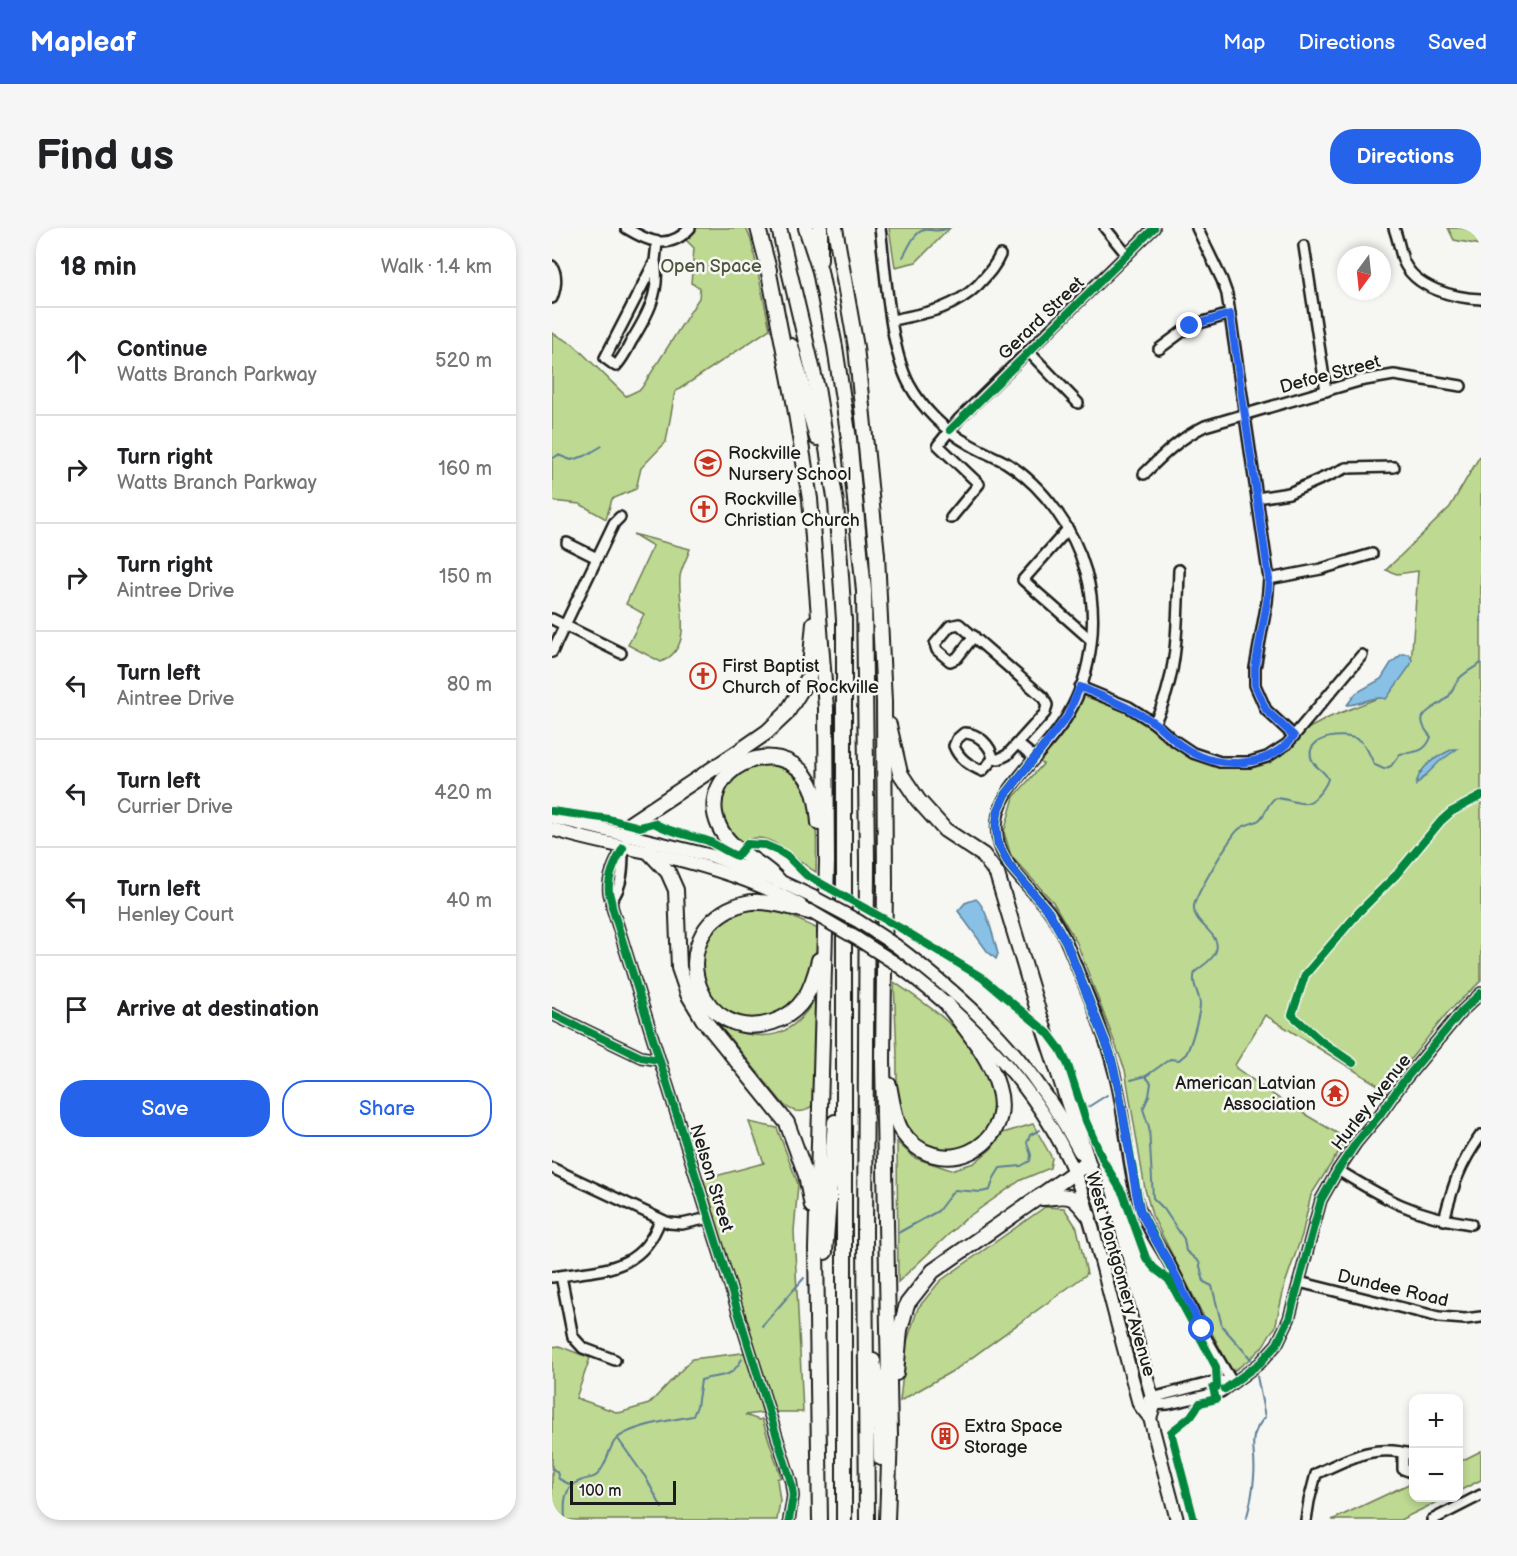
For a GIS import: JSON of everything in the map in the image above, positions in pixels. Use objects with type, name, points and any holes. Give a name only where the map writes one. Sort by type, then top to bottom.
[{"type":"highway","points":[[758,228],[836,503]]},
{"type":"highway","points":[[779,228],[817,388],[836,503],[844,621],[844,1520]]},
{"type":"highway","points":[[806,228],[820,271],[835,347],[849,439],[864,591],[867,852],[865,1235],[867,1520]]},
{"type":"highway","points":[[820,228],[820,271]]},
{"type":"highway","points":[[835,228],[856,347],[877,555],[884,702],[883,1061],[890,1435]]},
{"type":"highway","points":[[767,263],[794,401],[810,499],[818,577],[826,708],[827,880],[817,1237],[820,1520]]},
{"type":"highway","points":[[625,841],[628,825],[767,732],[786,714],[809,677],[818,577]]},
{"type":"highway","points":[[884,702],[900,773],[945,830],[983,855],[997,874],[1037,1007],[1100,1199]]},
{"type":"highway","points":[[779,881],[769,869],[740,852],[728,841],[718,824],[715,802],[720,785],[733,768],[764,756],[782,759],[796,766],[810,783],[818,808],[827,880]]},
{"type":"highway","points":[[649,852],[668,872],[676,890],[679,968],[688,994],[703,1019],[787,1123],[806,1175],[817,1237]]},
{"type":"highway","points":[[813,913],[758,901],[735,906],[719,915],[699,937],[696,957],[695,971],[698,986],[708,1004],[725,1018],[750,1025],[764,1025],[793,1013],[806,999],[814,982],[826,929]]},
{"type":"highway","points":[[883,1061],[899,1127],[915,1145],[924,1151],[947,1157],[969,1152],[988,1140],[994,1132],[1001,1110],[998,1087],[988,1060],[947,1004]]},
{"type":"highway","points":[[817,1370],[844,1018]]},
{"type":"highway","points":[[885,1520],[900,1330],[907,1304],[933,1271],[1086,1164]]},
{"type":"highway","points":[[1037,1199],[1069,1196],[1077,1201],[1089,1215]]},
{"type":"highway","points":[[867,1326],[879,1395],[885,1520]]},
{"type":"main road","name":"West Montgomery Avenue","points":[[552,817],[625,841],[649,852],[736,878],[813,913],[895,963],[947,1004],[995,1052],[1033,1099],[1067,1156],[1074,1173],[1089,1215],[1139,1404],[1150,1418],[1177,1520]]},
{"type":"main road","name":"West Montgomery Avenue","points":[[552,830],[573,836],[625,841],[712,856],[779,881],[858,921],[895,945],[946,985],[986,1021],[1035,1077],[1068,1129],[1086,1164],[1100,1199],[1153,1401]]},
{"type":"main road","points":[[1150,1418],[1153,1401]]},
{"type":"street","points":[[626,228],[657,243],[673,241],[690,228]]},
{"type":"street","points":[[880,228],[899,358],[909,384],[927,410],[950,430],[965,442],[1006,463],[1025,477],[1053,506],[1068,529],[1086,573],[1092,614],[1086,670],[1067,717],[1006,794],[998,811],[996,826],[998,844],[1009,865],[1049,912],[1066,942],[1110,1053],[1140,1210],[1232,1382]]},
{"type":"street","points":[[1106,228],[1127,255]]},
{"type":"street","name":"Gerard Street","points":[[950,430],[1154,228]]},
{"type":"street","points":[[1197,228],[1222,280],[1230,314],[1269,579],[1255,668],[1255,685],[1266,710],[1294,736]]},
{"type":"street","points":[[1394,228],[1404,262],[1412,276],[1434,290],[1481,299]]},
{"type":"street","points":[[655,261],[607,354],[606,360],[616,366],[653,301],[657,280],[655,261],[657,243]]},
{"type":"street","points":[[1304,246],[1326,391]]},
{"type":"street","points":[[892,320],[937,311],[959,301],[991,271],[1000,255]]},
{"type":"street","points":[[552,266],[556,272],[552,298]]},
{"type":"street","points":[[1160,349],[1190,326],[1230,314]]},
{"type":"street","points":[[1028,351],[1078,403]]},
{"type":"street","name":"Defoe Street","points":[[1144,474],[1170,448],[1188,434],[1205,426],[1359,381],[1394,375],[1461,386]]},
{"type":"street","points":[[950,430],[938,445],[979,484],[951,519]]},
{"type":"street","points":[[1257,498],[1289,493],[1346,468],[1394,467]]},
{"type":"street","points":[[552,652],[614,523],[620,517]]},
{"type":"street","points":[[1068,529],[1023,580],[1091,640]]},
{"type":"street","points":[[567,543],[597,558]]},
{"type":"street","points":[[1269,579],[1322,569],[1371,554]]},
{"type":"street","points":[[1154,723],[1165,699],[1174,660],[1179,570]]},
{"type":"street","points":[[552,619],[621,653]]},
{"type":"street","points":[[974,636],[1043,697],[1047,705],[1045,713],[1018,744],[1007,755],[993,759],[982,771],[969,765],[959,756],[954,746],[964,733],[972,733],[992,752],[993,759]]},
{"type":"street","points":[[1080,687],[1129,707],[1188,750],[1206,759],[1220,762],[1250,762],[1267,758],[1287,744],[1362,656]]},
{"type":"street","points":[[1018,744],[1035,758]]},
{"type":"street","name":"Nelson Street","points":[[625,841],[614,862],[609,892],[612,907],[791,1482],[793,1496],[789,1520]]},
{"type":"street","name":"Hurley Avenue","points":[[1139,1404],[1220,1380],[1232,1382],[1260,1363],[1277,1344],[1289,1319],[1321,1200],[1338,1170],[1403,1082],[1461,1012],[1481,993]]},
{"type":"street","points":[[552,1014],[641,1057],[659,1060]]},
{"type":"street","points":[[1444,1220],[1455,1178],[1467,1154],[1481,1135]]},
{"type":"street","points":[[552,1168],[660,1220],[682,1224],[709,1218]]},
{"type":"street","points":[[1338,1170],[1386,1199],[1423,1215],[1471,1224]]},
{"type":"street","points":[[615,1360],[583,1348],[573,1337],[556,1276],[618,1266],[632,1260],[650,1244],[660,1220]]},
{"type":"street","name":"Dundee Road","points":[[1299,1282],[1439,1317],[1465,1319],[1481,1317]]},
{"type":"street","points":[[1306,1520],[1316,1474],[1358,1454],[1386,1450],[1409,1454]]},
{"type":"street","points":[[1403,1453],[1403,1469],[1409,1471]]},
{"type":"street","points":[[1432,1520],[1481,1495]]},
{"type":"green space","name":"Open Space","points":[[695,228],[746,228],[751,240],[770,329],[675,392],[666,442],[641,468],[636,489],[612,499],[606,519],[580,504],[552,501],[552,333],[573,344],[626,396],[641,389],[699,298],[700,288],[691,283],[694,248],[684,238]]},
{"type":"green space","points":[[889,228],[950,228],[916,262],[895,267]]},
{"type":"green space","points":[[1448,228],[1481,228],[1481,245],[1454,240]]},
{"type":"green space","points":[[1481,454],[1481,981],[1448,1012],[1386,1090],[1265,1015],[1235,1065],[1236,1068],[1284,1102],[1347,1139],[1311,1195],[1302,1235],[1285,1284],[1275,1328],[1259,1351],[1232,1372],[1152,1215],[1145,1189],[1125,1070],[1077,943],[1053,902],[1011,856],[1004,832],[1014,797],[1043,764],[1035,758],[1067,717],[1080,687],[1129,707],[1206,759],[1267,757],[1294,736],[1330,717],[1386,695],[1411,663],[1418,571],[1397,574],[1386,570],[1450,507]]},
{"type":"green space","points":[[633,534],[690,549],[680,576],[682,636],[672,655],[661,662],[628,645],[644,614],[626,604],[653,546]]},
{"type":"green space","points":[[771,763],[787,770],[799,780],[813,807],[816,872],[769,840],[749,839],[738,845],[723,825],[721,809],[724,792],[734,778],[750,767]]},
{"type":"green space","points":[[765,908],[780,911],[822,931],[811,970],[798,997],[790,1007],[782,1012],[760,1018],[737,1014],[719,1005],[708,991],[702,974],[702,956],[708,939],[720,923],[738,912]]},
{"type":"green space","points":[[894,982],[939,1014],[959,1033],[976,1054],[987,1073],[992,1088],[994,1110],[990,1125],[982,1136],[970,1145],[942,1150],[928,1147],[916,1139],[902,1119],[897,1092]]},
{"type":"green space","points":[[818,994],[813,1103],[807,1110],[800,1112],[784,1105],[720,1026],[751,1035],[777,1034],[799,1021]]},
{"type":"green space","points":[[749,1122],[777,1128],[798,1184],[794,1231],[803,1412],[745,1415],[762,1419],[781,1477],[777,1479],[780,1501],[777,1520],[552,1520],[552,1347],[559,1346],[590,1358],[576,1398],[619,1413],[649,1404],[692,1359],[750,1352],[697,1181],[764,1163]]},
{"type":"green space","points":[[1033,1124],[1052,1158],[1050,1168],[1021,1180],[965,1219],[898,1282],[897,1142],[915,1158],[951,1170],[974,1163],[991,1149],[1003,1133]]},
{"type":"green space","points":[[1045,1207],[1064,1208],[1077,1228],[1087,1274],[956,1369],[900,1401],[906,1344],[918,1308],[940,1281]]},
{"type":"green space","points":[[1481,1451],[1481,1480],[1463,1489],[1463,1460]]},
{"type":"green space","points":[[1409,1484],[1409,1502],[1437,1502],[1400,1520],[1332,1520]]},
{"type":"water","points":[[1402,654],[1409,654],[1412,660],[1410,666],[1386,699],[1376,698],[1347,705],[1356,693],[1381,679],[1391,663]]},
{"type":"water","points":[[1453,749],[1457,749],[1439,762],[1416,785],[1425,767]]},
{"type":"water","points":[[976,899],[984,909],[990,924],[998,954],[996,959],[987,951],[958,911],[965,903]]},
{"type":"waterway","points":[[903,257],[920,231],[948,228]]},
{"type":"waterway","points":[[552,459],[558,455],[571,460],[585,456],[602,446]]},
{"type":"waterway","points":[[1481,613],[1481,621]]},
{"type":"waterway","points":[[1131,1080],[1146,1076],[1170,1059],[1179,1060],[1188,1050],[1200,1004],[1194,980],[1195,972],[1211,958],[1217,946],[1216,940],[1197,918],[1194,906],[1221,854],[1238,830],[1259,820],[1275,798],[1308,803],[1319,794],[1328,779],[1312,761],[1311,750],[1321,740],[1338,736],[1354,738],[1365,746],[1375,765],[1384,769],[1391,766],[1400,754],[1423,749],[1431,737],[1422,722],[1426,712],[1444,701],[1460,677],[1481,663]]},
{"type":"waterway","points":[[1146,1077],[1151,1083],[1149,1096],[1143,1109],[1149,1127],[1153,1198],[1164,1209],[1184,1239],[1186,1251],[1199,1262],[1204,1282],[1212,1286],[1222,1326],[1251,1359]]},
{"type":"waterway","points":[[1085,1109],[1107,1095]]},
{"type":"waterway","points":[[898,1233],[938,1211],[954,1190],[981,1192],[990,1190],[1000,1168],[1021,1166],[1030,1161],[1031,1155],[1027,1143],[1030,1135],[1040,1130]]},
{"type":"waterway","points":[[762,1326],[804,1278]]},
{"type":"waterway","points":[[565,1520],[565,1502],[570,1487],[597,1475],[614,1442],[620,1436],[650,1424],[693,1416],[701,1380],[733,1371],[742,1359]]},
{"type":"waterway","points":[[1246,1520],[1254,1482],[1255,1432],[1265,1417],[1257,1376]]},
{"type":"waterway","points":[[618,1439],[646,1478],[662,1508]]},
{"type":"waterway","points":[[552,1468],[557,1472],[559,1479],[571,1485]]},
{"type":"cycle path","points":[[950,430],[1154,228]]},
{"type":"cycle path","points":[[1044,746],[1006,794],[998,811],[996,826],[998,844],[1009,865],[1049,912],[1066,942],[1110,1053],[1140,1210],[1181,1287]]},
{"type":"cycle path","points":[[1353,1063],[1321,1041],[1292,1015],[1305,975],[1359,912],[1396,875],[1441,821],[1451,812],[1481,796]]},
{"type":"cycle path","points":[[552,811],[609,819],[640,827],[654,823],[674,832],[708,841],[737,856],[747,844],[765,845],[779,851],[806,875],[981,977],[1048,1033],[1068,1065],[1086,1121],[1103,1160],[1123,1194],[1146,1258],[1168,1279],[1216,1367],[1217,1387],[1213,1388],[1216,1399],[1200,1403],[1191,1416],[1171,1432],[1194,1520]]},
{"type":"cycle path","points":[[623,848],[609,880],[612,907],[791,1482],[793,1496],[789,1520]]},
{"type":"cycle path","points":[[1225,1389],[1260,1363],[1277,1344],[1289,1319],[1321,1200],[1338,1170],[1403,1082],[1461,1012],[1481,993]]},
{"type":"cycle path","points":[[552,1014],[641,1057],[659,1060]]},
{"type":"place","name":"Rockville Nursery School","points":[[708,463]]},
{"type":"place","name":"Rockville Christian Church","points":[[704,509]]},
{"type":"place","name":"First Baptist Church of Rockville","points":[[703,676]]},
{"type":"place","name":"American Latvian Association","points":[[1335,1093]]},
{"type":"place","name":"Extra Space Storage","points":[[945,1436]]},
{"type":"route","points":[[1190,326],[1230,314],[1269,579],[1255,668],[1255,685],[1266,710],[1294,736],[1267,758],[1233,763],[1206,759],[1182,747],[1154,723],[1129,707],[1080,687],[1067,717],[1006,794],[998,811],[996,826],[998,844],[1009,865],[1049,912],[1066,942],[1110,1053],[1140,1210],[1202,1329]]}]
